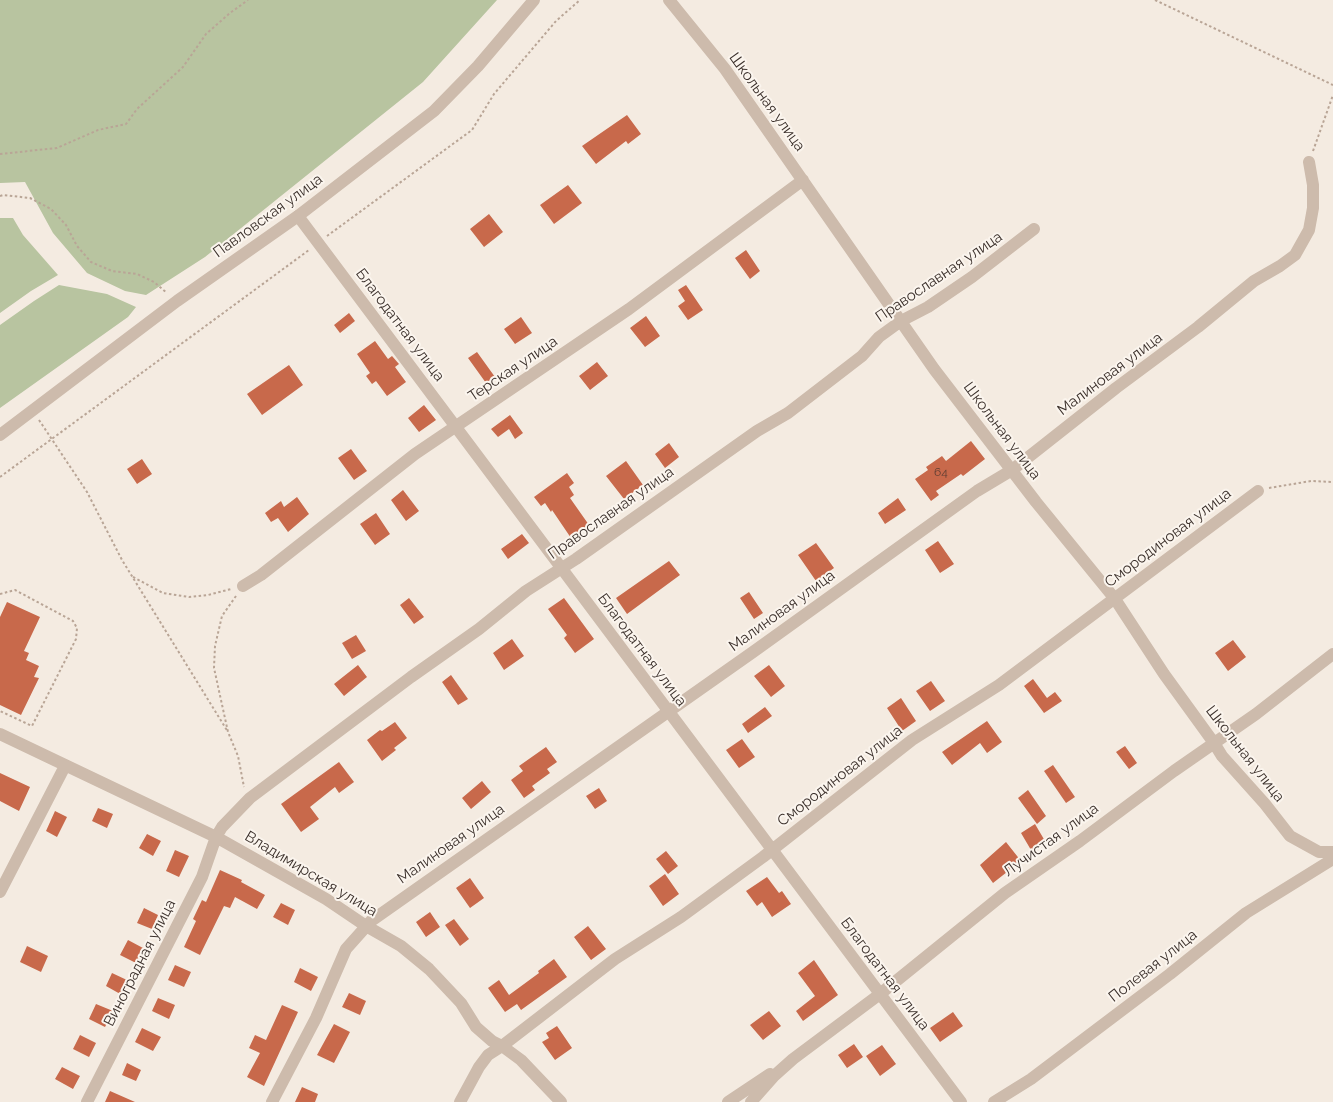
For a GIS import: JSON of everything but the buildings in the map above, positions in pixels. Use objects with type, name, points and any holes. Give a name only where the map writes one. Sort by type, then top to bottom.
[{"type":"street","name":"Павловская улица","points":[[0,435],[177,301],[298,216],[434,110],[478,66],[534,0]]},
{"type":"street","name":"Школьная улица","points":[[669,0],[725,69],[934,369],[1115,599],[1164,674],[1222,756],[1265,804],[1290,836],[1320,852],[1333,852]]},
{"type":"street","name":"Малиновая улица","points":[[272,1102],[316,1018],[346,949],[371,921],[977,491],[1012,470],[1116,388],[1198,327],[1254,281],[1296,254],[1309,230],[1313,208],[1313,185],[1309,162]]},
{"type":"street","name":"Терская улица","points":[[243,586],[261,575],[415,454],[629,309],[803,180]]},
{"type":"street","name":"Благодатная улица","points":[[298,216],[961,1102]]},
{"type":"street","name":"Православная улица","points":[[216,837],[222,827],[250,798],[411,677],[479,629],[526,591],[562,569],[756,431],[788,413],[862,356],[879,337],[901,321],[928,307],[972,277],[1034,229]]},
{"type":"street","name":"Смородиновая улица","points":[[460,1102],[479,1067],[488,1055],[615,959],[681,917],[772,850],[912,740],[999,685],[1258,491]]},
{"type":"street","name":"Лучистая улица","points":[[728,1102],[793,1059],[880,994],[1005,893],[1214,743],[1333,654]]},
{"type":"street","name":"Владимирская улица","points":[[0,734],[216,837],[326,899],[366,926],[401,946],[429,969],[461,1004],[476,1027],[492,1041],[521,1060],[561,1102]]},
{"type":"street","points":[[0,892],[65,766]]},
{"type":"street","name":"Виноградная улица","points":[[87,1102],[202,877],[216,837]]},
{"type":"street","name":"Полевая улица","points":[[994,1102],[1031,1079],[1170,974],[1246,913],[1333,859]]},
{"type":"street","name":"Лучистая улица","points":[[751,1102],[774,1076],[793,1059]]},
{"type":"path","points":[[0,154],[57,148],[98,130],[126,124],[137,109],[183,67],[206,34],[248,0]]},
{"type":"path","points":[[0,477],[472,130],[494,94],[556,21],[580,0]]},
{"type":"path","points":[[1155,0],[1333,85]]},
{"type":"path","points":[[1309,162],[1333,95]]},
{"type":"path","points":[[0,196],[30,198],[52,209],[66,226],[77,246],[91,262],[112,271],[137,274],[154,282],[177,301]]},
{"type":"path","points":[[33,411],[87,492],[132,576],[228,732],[238,756],[245,792],[250,798]]},
{"type":"path","points":[[1258,491],[1275,485],[1311,481],[1333,482]]},
{"type":"path","points":[[132,576],[163,593],[189,596],[208,595],[243,586]]},
{"type":"path","points":[[228,732],[214,668],[215,646],[222,616],[243,586]]},
{"type":"path","points":[[0,594],[15,590],[73,621],[77,628],[76,639],[32,726],[0,711]]},
{"type":"green space","points":[[0,0],[497,0],[423,82],[205,257],[146,295],[125,291],[87,273],[53,233],[25,182],[0,183]]},
{"type":"green space","points":[[0,218],[13,218],[23,235],[58,275],[0,313]]},
{"type":"green space","points":[[59,285],[107,294],[136,307],[128,317],[0,408],[0,325]]}]
